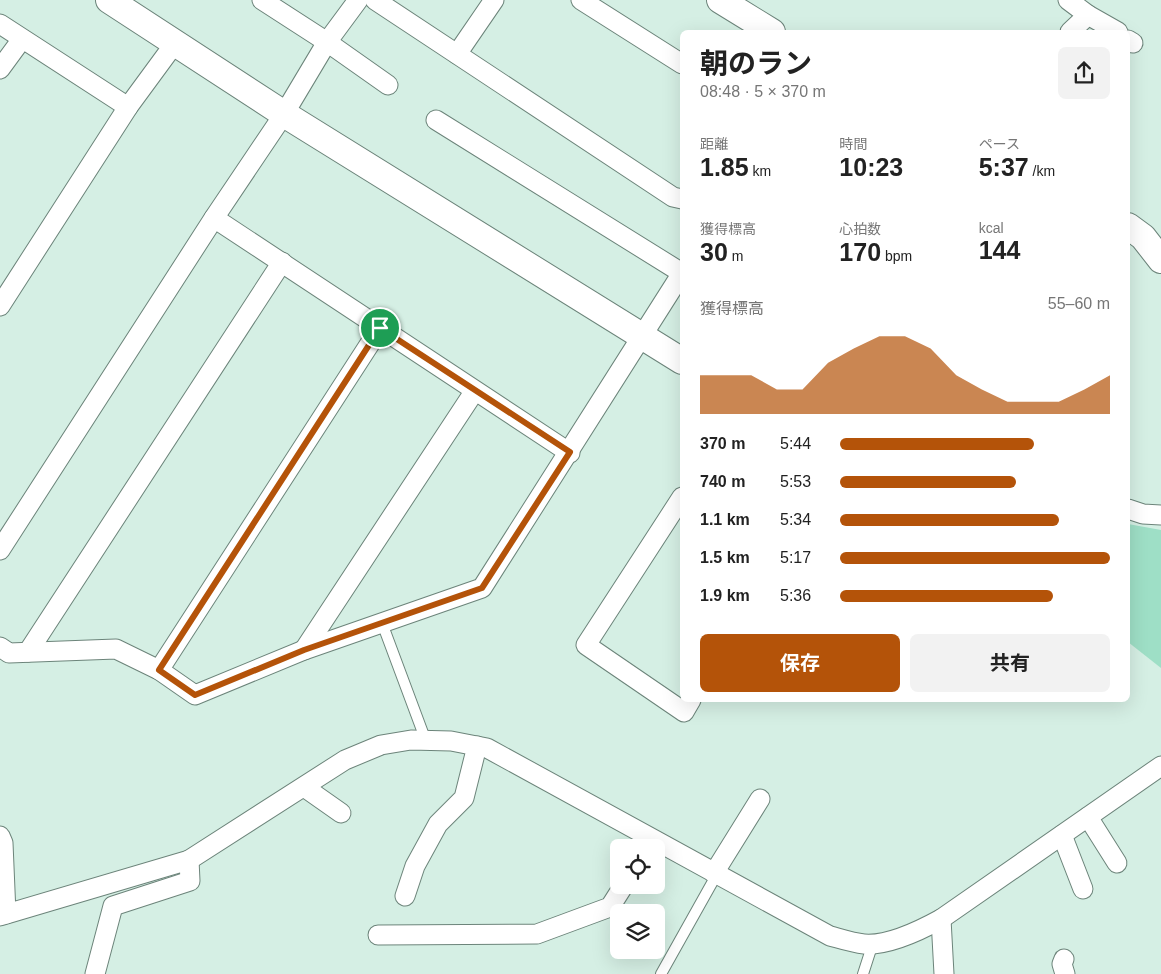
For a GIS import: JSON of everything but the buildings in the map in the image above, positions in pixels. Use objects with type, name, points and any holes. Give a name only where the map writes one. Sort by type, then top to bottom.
[{"type":"street","points":[[109,0],[284,114],[642,335],[680,361]]},
{"type":"street","points":[[262,0],[327,42],[388,86]]},
{"type":"street","points":[[0,550],[214,218],[284,114],[327,42],[358,0]]},
{"type":"street","points":[[375,0],[673,197],[680,199]]},
{"type":"street","points":[[457,54],[494,0]]},
{"type":"street","points":[[581,0],[680,63]]},
{"type":"street","points":[[720,0],[769,30]]},
{"type":"street","points":[[1070,30],[1076,5],[1115,30]]},
{"type":"street","points":[[0,24],[128,106]]},
{"type":"street","points":[[0,69],[22,39]]},
{"type":"street","points":[[0,306],[128,106],[175,43]]},
{"type":"street","points":[[436,120],[680,273]]},
{"type":"street","points":[[214,218],[474,392],[570,452]]},
{"type":"street","points":[[1133,236],[1161,260]]},
{"type":"street","points":[[28,652],[282,262]]},
{"type":"street","points":[[0,647],[9,653],[116,649],[159,670],[195,695],[304,650],[482,588],[680,277]]},
{"type":"street","points":[[159,670],[380,328]]},
{"type":"street","points":[[304,650],[474,392]]},
{"type":"street","points":[[680,500],[586,645],[684,712],[690,702]]},
{"type":"street","points":[[1130,510],[1143,514],[1161,515]]},
{"type":"street","points":[[0,836],[3,843],[3,915],[189,860],[346,760],[381,745],[450,741],[487,748],[643,839]]},
{"type":"street","points":[[405,896],[415,866],[438,824],[464,798],[477,746]]},
{"type":"street","points":[[665,850],[716,874],[830,936],[866,944],[873,943],[911,933],[941,919],[1161,766]]},
{"type":"street","points":[[304,787],[341,813]]},
{"type":"street","points":[[716,874],[760,799]]},
{"type":"street","points":[[1088,816],[1117,863]]},
{"type":"street","points":[[1062,835],[1083,890]]},
{"type":"street","points":[[95,974],[113,906],[190,881],[189,860]]},
{"type":"street","points":[[378,935],[536,934],[610,907],[618,894]]},
{"type":"street","points":[[941,919],[944,974]]},
{"type":"lane","points":[[382,623],[426,741]]},
{"type":"lane","points":[[661,974],[716,874]]},
{"type":"lane","points":[[863,974],[873,943]]},
{"type":"green space","points":[[1130,524],[1161,530],[1161,668],[1130,644]]},
{"type":"route","points":[[380,328],[474,392],[570,452],[482,588],[304,650],[195,695],[159,670],[380,328]]}]
